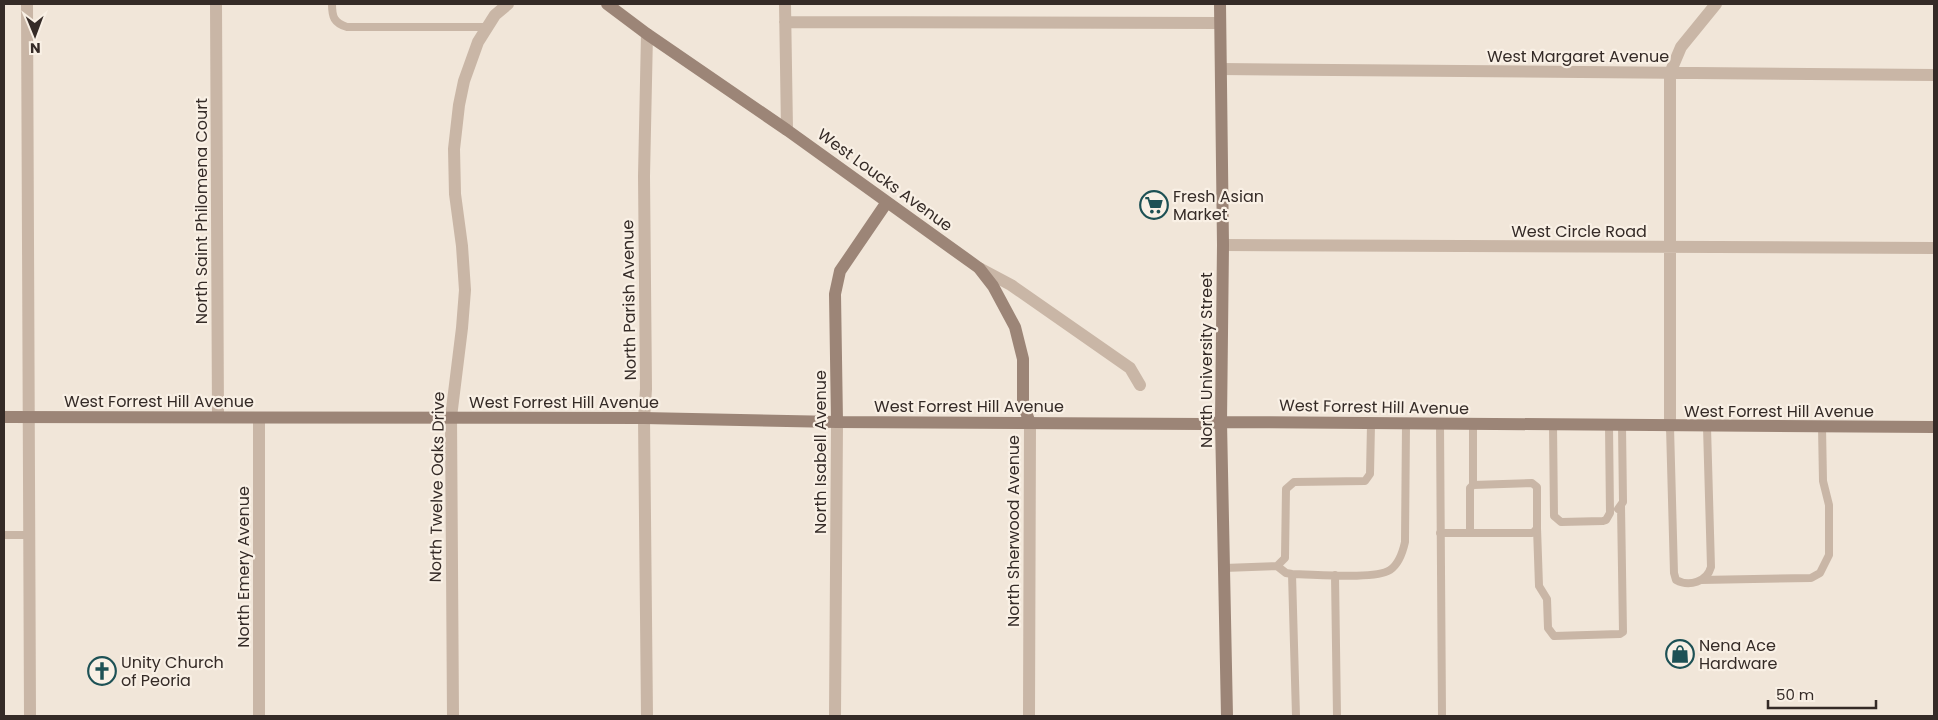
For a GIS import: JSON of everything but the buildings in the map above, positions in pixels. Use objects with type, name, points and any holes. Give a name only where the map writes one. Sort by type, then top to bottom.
[{"type":"main road","name":"West Loucks Avenue","points":[[607,4],[979,268]]},
{"type":"main road","name":"North University Street","points":[[1220,4],[1221,422],[1227,716]]},
{"type":"main road","name":"North Isabell Avenue","points":[[837,422],[835,294],[840,271],[887,202]]},
{"type":"main road","name":"North Sherwood Avenue","points":[[979,268],[993,286],[1015,327],[1023,359],[1023,404],[1030,423]]},
{"type":"main road","name":"West Forrest Hill Avenue","points":[[4,417],[451,417],[837,422],[1203,424],[1221,422],[1670,427],[1934,427]]},
{"type":"street","points":[[27,4],[30,716]]},
{"type":"street","name":"North Saint Philomena Court","points":[[216,4],[218,417]]},
{"type":"street","name":"North Twelve Oaks Drive","points":[[453,716],[451,417],[462,328],[464,290],[462,246],[455,194],[454,149],[464,81],[478,42],[495,15],[508,4]]},
{"type":"street","points":[[785,4],[787,130]]},
{"type":"street","points":[[1670,427],[1670,73],[1681,47],[1716,4]]},
{"type":"street","points":[[785,22],[1220,23]]},
{"type":"street","name":"North Parish Avenue","points":[[647,34],[644,176],[647,716]]},
{"type":"street","name":"West Margaret Avenue","points":[[1221,70],[1934,75]]},
{"type":"street","name":"West Circle Road","points":[[1222,245],[1934,248]]},
{"type":"street","name":"West Loucks Avenue","points":[[979,268],[1011,285],[1130,368],[1140,385]]},
{"type":"street","name":"North Emery Avenue","points":[[259,716],[260,418]]},
{"type":"street","name":"North Isabell Avenue","points":[[835,716],[837,422]]},
{"type":"street","name":"North Sherwood Avenue","points":[[1029,716],[1030,423]]},
{"type":"lane","points":[[332,4],[333,18],[338,24],[347,27],[487,27]]},
{"type":"lane","points":[[1277,566],[1285,558],[1286,489],[1294,482],[1365,482],[1370,474],[1371,424]]},
{"type":"lane","points":[[1224,568],[1277,566],[1292,574],[1335,575],[1375,575],[1389,571],[1394,567],[1405,542],[1406,424]]},
{"type":"lane","points":[[1440,424],[1442,716]]},
{"type":"lane","points":[[1470,533],[1470,488],[1473,485],[1473,425]]},
{"type":"lane","points":[[1554,425],[1554,516],[1561,522],[1606,520],[1610,513],[1616,426]]},
{"type":"lane","points":[[1473,485],[1532,483],[1537,487],[1538,586],[1547,599],[1548,628],[1551,633],[1554,636],[1620,634],[1624,632],[1621,506],[1623,502],[1616,426]]},
{"type":"lane","points":[[1670,427],[1674,573],[1676,580],[1691,583],[1701,580],[1811,578],[1820,573],[1830,555],[1829,506],[1823,481],[1822,427]]},
{"type":"lane","points":[[1701,580],[1711,567],[1707,427]]},
{"type":"lane","points":[[1537,490],[1554,489]]},
{"type":"lane","points":[[1610,513],[1621,506]]},
{"type":"lane","points":[[1440,533],[1532,532],[1537,528]]},
{"type":"lane","points":[[4,535],[29,535]]},
{"type":"lane","points":[[1292,574],[1296,716]]},
{"type":"lane","points":[[1335,575],[1337,716]]},
{"type":"place","name":"Fresh Asian Market","points":[[1154,205]]},
{"type":"place","name":"Nena Ace Hardware","points":[[1680,654]]},
{"type":"place","name":"Unity Church of Peoria","points":[[102,671]]}]
